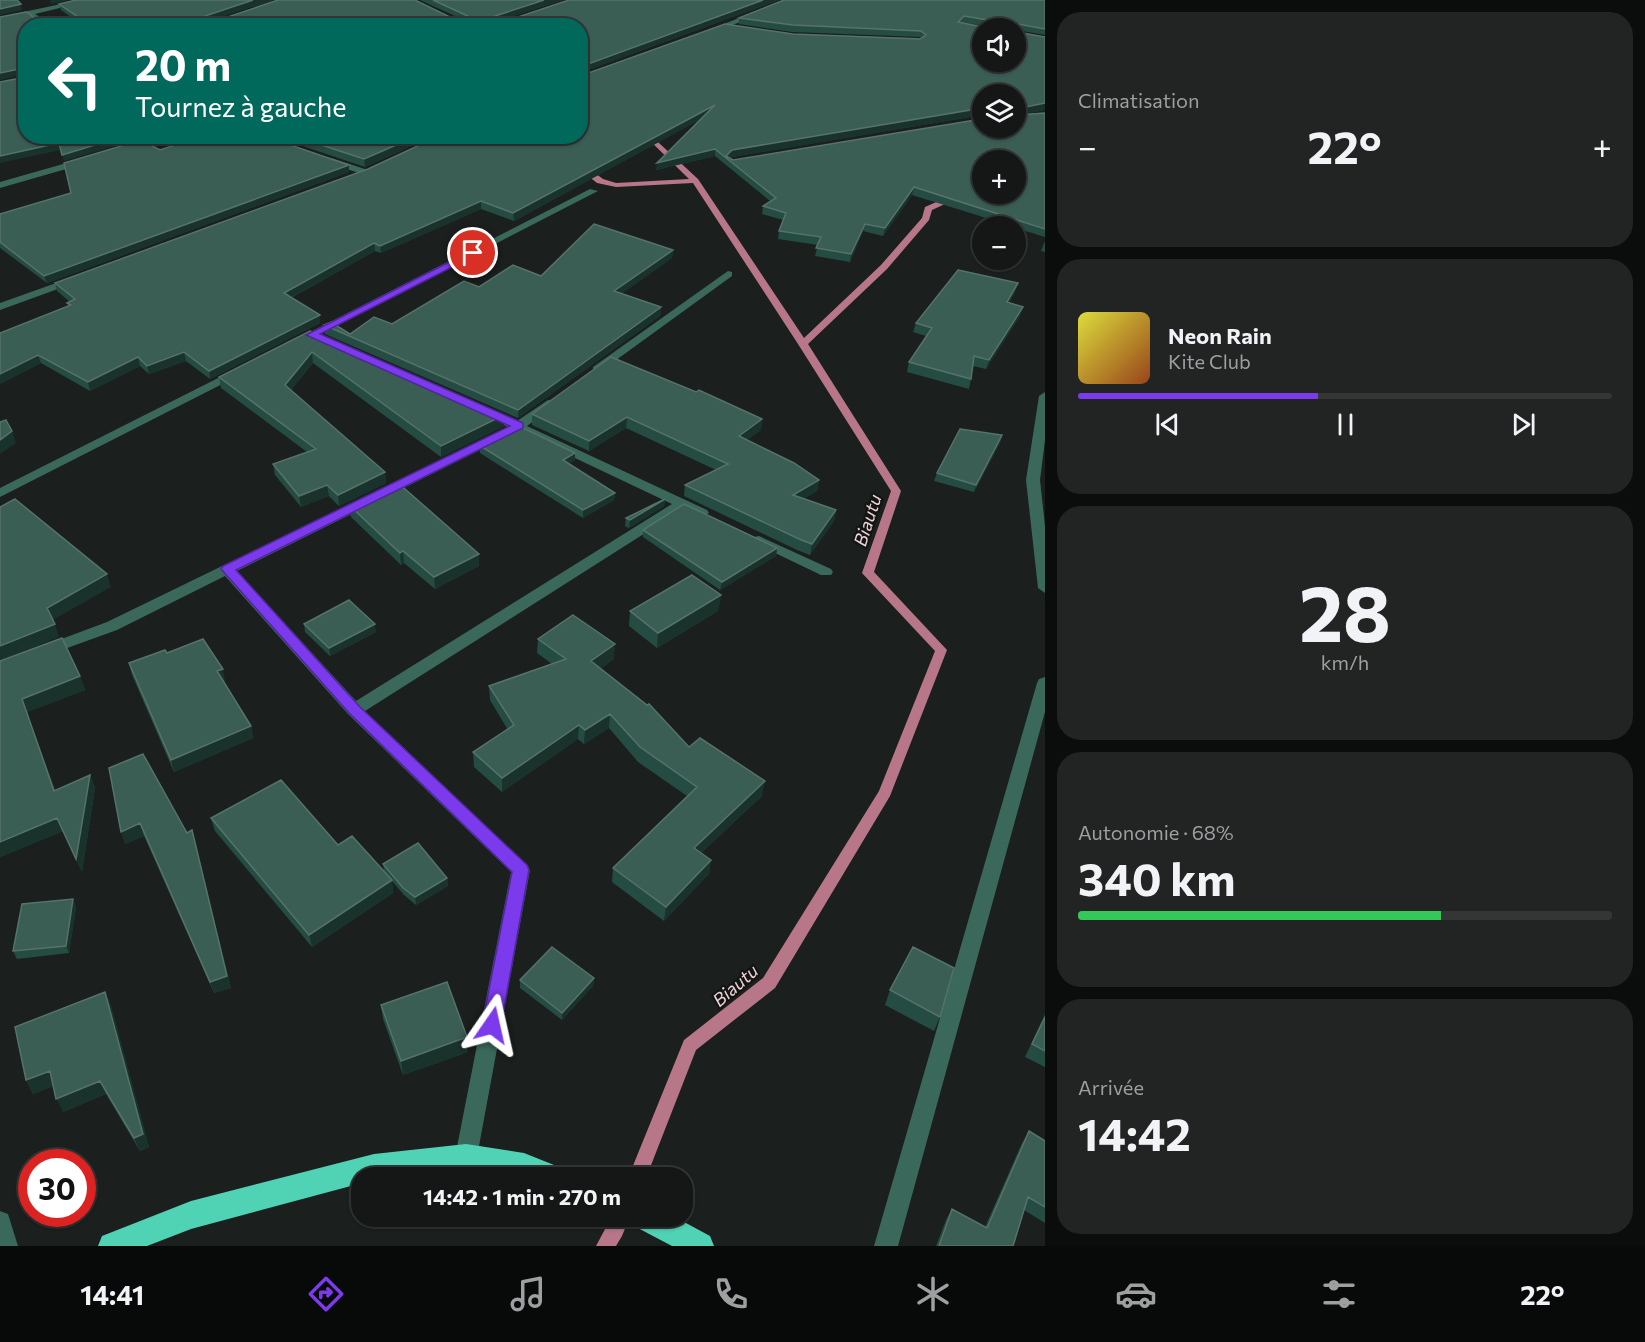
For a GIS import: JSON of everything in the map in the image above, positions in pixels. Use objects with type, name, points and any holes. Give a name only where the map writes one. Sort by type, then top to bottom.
[{"type":"highway","points":[[112,1246],[191,1215],[362,1170],[466,1157],[527,1167]]},
{"type":"highway","points":[[666,1227],[691,1240]]},
{"type":"street","points":[[0,19],[90,0]]},
{"type":"street","points":[[703,34],[791,0]]},
{"type":"street","points":[[29,13],[37,18]]},
{"type":"street","points":[[724,26],[747,30]]},
{"type":"street","points":[[588,74],[597,72]]},
{"type":"street","points":[[112,153],[142,144]]},
{"type":"street","points":[[321,158],[365,172]]},
{"type":"street","points":[[0,185],[90,159]]},
{"type":"street","points":[[343,180],[376,168]]},
{"type":"street","points":[[291,345],[317,337],[593,191]]},
{"type":"street","points":[[0,307],[88,274]]},
{"type":"street","points":[[585,377],[728,274]]},
{"type":"street","points":[[0,493],[249,366]]},
{"type":"street","points":[[1045,396],[1033,480],[1045,588]]},
{"type":"street","points":[[33,656],[112,626],[519,426],[557,398]]},
{"type":"street","points":[[475,406],[713,518]]},
{"type":"street","points":[[354,710],[682,504]]},
{"type":"street","points":[[744,533],[826,572]]},
{"type":"street","points":[[227,569],[354,710],[521,870],[466,1157]]},
{"type":"street","points":[[886,1246],[1045,683]]},
{"type":"street","points":[[0,1222],[6,1246]]},
{"type":"building","points":[[0,0],[17,0],[21,4],[0,9]]},
{"type":"building","points":[[76,0],[253,0],[199,18],[80,18],[59,4]]},
{"type":"building","points":[[278,0],[415,0],[452,18],[225,18]]},
{"type":"building","points":[[433,0],[544,0],[489,18],[472,18]]},
{"type":"building","points":[[569,0],[763,0],[588,64],[588,18],[515,18]]},
{"type":"building","points":[[784,0],[1045,0],[1045,29],[1026,25],[1026,18],[964,16],[958,22],[972,25],[972,72],[1026,72],[1026,34],[1045,37],[1045,103],[1026,107],[1026,84],[972,84],[972,110],[732,150],[726,156],[733,160],[972,121],[972,138],[1026,138],[1026,114],[1045,113],[1045,229],[1026,223],[1026,216],[1004,216],[914,187],[885,228],[865,224],[851,254],[816,248],[821,237],[779,231],[786,213],[763,206],[776,198],[715,149],[657,163],[715,105],[513,213],[481,201],[380,246],[374,243],[284,293],[320,315],[209,371],[184,352],[147,366],[138,357],[88,382],[38,355],[0,374],[0,333],[71,305],[67,303],[75,299],[55,283],[368,169],[422,144],[588,144],[588,73],[725,24],[793,34],[920,39],[926,35],[921,31],[793,25],[739,18]]},
{"type":"building","points":[[26,12],[33,18],[18,18],[18,69],[0,73],[0,17]]},
{"type":"building","points":[[18,79],[18,144],[54,144],[0,156],[0,82]]},
{"type":"building","points":[[59,144],[98,144],[62,155]]},
{"type":"building","points":[[128,144],[149,144],[160,150],[178,144],[287,144],[349,165],[44,276],[0,242],[0,214],[71,193],[64,163]]},
{"type":"building","points":[[318,144],[399,144],[364,159]]},
{"type":"building","points":[[594,224],[673,250],[614,291],[661,307],[518,410],[324,325],[331,322],[350,334],[374,317],[392,324],[464,281],[479,287],[513,265],[541,276]]},
{"type":"building","points":[[958,270],[1018,283],[1007,302],[1023,307],[989,360],[974,356],[971,379],[909,362],[932,328],[916,323]]},
{"type":"building","points":[[310,331],[504,415],[441,446],[312,352],[285,385],[385,472],[338,495],[327,485],[299,496],[273,464],[316,449],[219,377]]},
{"type":"building","points":[[611,357],[696,392],[699,390],[762,419],[739,436],[794,463],[819,480],[793,495],[836,510],[812,544],[685,485],[728,464],[627,417],[589,441],[532,414]]},
{"type":"building","points":[[6,420],[12,431],[0,440],[0,422]]},
{"type":"building","points":[[519,426],[575,453],[563,460],[615,493],[583,510],[479,445]]},
{"type":"building","points":[[960,429],[1002,435],[976,485],[937,473]]},
{"type":"building","points":[[397,482],[479,554],[434,577],[403,551],[400,553],[349,505]]},
{"type":"building","points":[[15,499],[107,574],[47,608],[55,624],[0,646],[0,507]]},
{"type":"building","points":[[665,499],[630,520],[626,518]]},
{"type":"building","points":[[684,504],[777,548],[722,582],[643,530]]},
{"type":"building","points":[[692,575],[721,595],[658,633],[630,611]]},
{"type":"building","points":[[349,600],[375,624],[329,648],[304,624]]},
{"type":"building","points":[[573,615],[615,644],[591,661],[647,705],[649,704],[689,747],[700,738],[765,781],[694,848],[711,860],[666,907],[613,868],[697,787],[640,747],[610,714],[585,730],[579,725],[502,778],[473,752],[514,725],[489,686],[566,659],[538,639]]},
{"type":"building","points":[[62,638],[80,676],[22,699],[54,791],[90,775],[76,859],[57,818],[0,842],[0,661]]},
{"type":"building","points":[[203,639],[223,669],[217,671],[251,726],[171,760],[129,663],[165,650],[167,653]]},
{"type":"building","points":[[143,754],[187,833],[192,830],[227,976],[210,982],[140,823],[121,832],[109,768]]},
{"type":"building","points":[[281,780],[338,845],[352,836],[392,880],[309,935],[211,818]]},
{"type":"building","points":[[418,843],[447,878],[415,897],[403,888],[383,864]]},
{"type":"building","points":[[73,899],[66,946],[13,951],[22,904]]},
{"type":"building","points":[[552,947],[594,978],[562,1013],[520,980]]},
{"type":"building","points":[[913,947],[954,968],[940,1017],[890,990]]},
{"type":"building","points":[[447,982],[467,1037],[401,1061],[381,1005]]},
{"type":"building","points":[[105,992],[143,1134],[134,1138],[100,1081],[56,1099],[50,1071],[26,1080],[15,1027]]},
{"type":"building","points":[[1045,1017],[1045,1051],[1032,1044]]},
{"type":"building","points":[[1029,1131],[1045,1141],[1045,1207],[1028,1197],[1013,1246],[939,1246],[952,1209],[987,1228]]},
{"type":"waterway","points":[[197,17],[202,18]]},
{"type":"waterway","name":"Biautu","points":[[644,132],[695,181]]},
{"type":"waterway","points":[[581,167],[600,181],[616,185],[695,181]]},
{"type":"waterway","name":"Biautu","points":[[695,181],[803,344]]},
{"type":"waterway","points":[[803,344],[884,267],[926,218],[928,209],[972,189]]},
{"type":"waterway","name":"Biautu","points":[[641,1167],[690,1045],[769,983],[885,792],[941,650],[868,573],[896,491],[803,344]]},
{"type":"waterway","name":"Biautu","points":[[605,1246],[617,1227]]},
{"type":"route","points":[[473,253],[312,335],[519,426],[227,569],[354,710],[521,870],[492,1025]]}]
